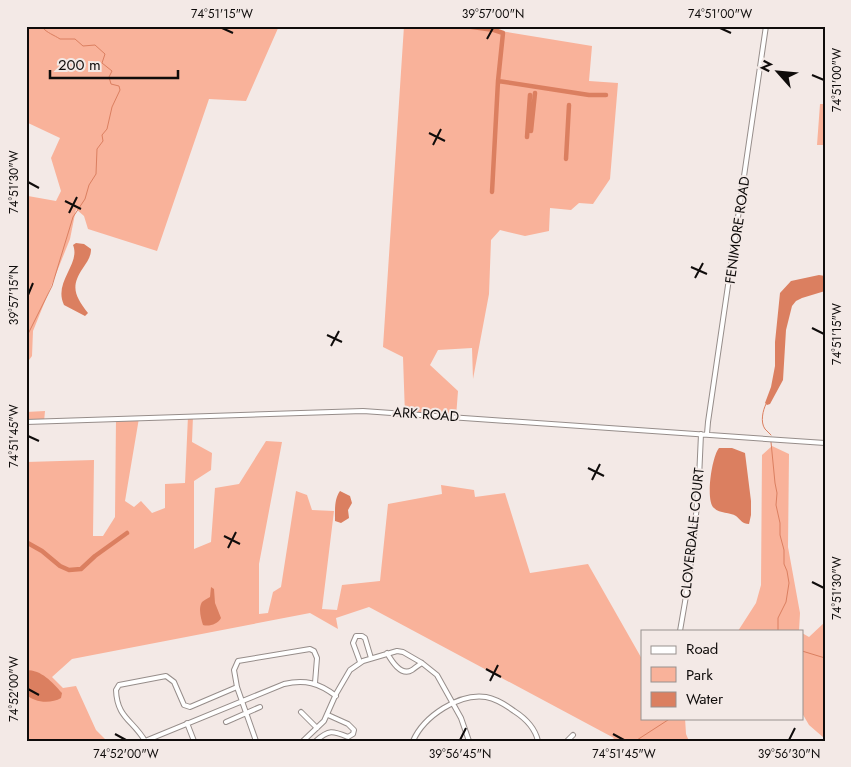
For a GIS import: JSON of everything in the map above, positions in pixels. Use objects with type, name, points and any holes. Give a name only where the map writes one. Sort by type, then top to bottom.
[{"type":"street","name":"FENIMORE ROAD","points":[[708,434],[708,422],[766,26]]},
{"type":"street","name":"ARK ROAD","points":[[26,422],[363,411],[825,443]]},
{"type":"street","name":"CLOVERDALE COURT","points":[[680,630],[693,539],[699,480],[701,434]]},
{"type":"street","points":[[360,662],[353,643],[356,636],[365,638],[371,658]]},
{"type":"street","points":[[256,741],[237,687],[234,670],[238,661],[307,648],[314,651],[316,656],[315,683]]},
{"type":"street","points":[[303,741],[328,715],[348,672],[360,662],[387,653],[400,651],[431,669],[439,678],[454,704],[469,741]]},
{"type":"street","points":[[387,653],[394,665],[406,671],[411,671],[422,663]]},
{"type":"street","points":[[237,687],[190,707],[184,705],[174,682],[166,676],[119,686],[116,694],[119,708],[124,717],[138,729],[145,741],[284,684],[302,681],[315,683],[326,688],[336,696]]},
{"type":"street","points":[[413,741],[426,721],[454,704],[474,697],[495,700],[509,707],[533,728],[538,741]]},
{"type":"street","points":[[226,722],[260,707]]},
{"type":"street","points":[[301,712],[317,728]]},
{"type":"street","points":[[316,741],[332,731],[348,737],[353,734],[354,730],[351,726],[328,715]]},
{"type":"street","points":[[187,724],[194,741]]},
{"type":"street","points":[[567,741],[573,735]]},
{"type":"green space","points":[[26,26],[279,26],[246,101],[209,99],[157,251],[88,229],[84,216],[76,209],[70,239],[33,331],[32,356],[26,364],[26,200],[28,196],[56,201],[61,191],[51,158],[60,138],[26,122]]},
{"type":"green space","points":[[404,26],[470,26],[592,46],[589,81],[618,83],[610,179],[593,204],[579,203],[571,210],[550,208],[549,231],[525,236],[500,230],[491,240],[489,294],[473,379],[472,348],[438,350],[430,365],[458,391],[456,417],[405,415],[403,357],[383,347]]},
{"type":"green space","points":[[820,104],[825,104],[825,145],[817,145]]},
{"type":"green space","points":[[45,411],[44,422],[26,422],[26,412]]},
{"type":"green space","points":[[188,416],[193,416],[192,442],[212,453],[211,470],[194,481],[194,549],[211,542],[215,488],[239,484],[266,441],[282,442],[259,564],[259,614],[268,613],[273,592],[281,587],[296,491],[307,495],[312,510],[334,511],[322,609],[337,610],[342,585],[380,581],[388,504],[442,494],[441,485],[474,490],[475,497],[505,493],[530,573],[588,564],[641,657],[641,720],[685,720],[686,734],[689,741],[611,741],[614,738],[369,607],[336,618],[338,629],[310,613],[72,659],[52,677],[63,688],[76,686],[96,730],[107,741],[26,741],[26,462],[94,460],[93,536],[103,536],[115,517],[116,419],[139,418],[125,501],[134,507],[141,501],[152,513],[165,508],[165,484],[185,483]]},
{"type":"green space","points":[[772,446],[789,454],[788,547],[800,613],[799,630],[739,630],[756,603],[761,585],[762,455]]},
{"type":"green space","points":[[825,622],[824,738],[809,725],[804,716],[804,634],[809,637]]},
{"type":"water","points":[[76,243],[84,244],[91,249],[90,257],[79,275],[75,286],[77,296],[88,313],[85,316],[64,305],[62,297],[64,281],[73,259],[73,245]]},
{"type":"water","points":[[819,275],[825,276],[825,291],[802,298],[792,306],[786,330],[783,380],[770,404],[767,405],[765,403],[771,387],[775,366],[775,342],[780,293],[791,281]]},
{"type":"water","points":[[719,448],[732,448],[745,453],[751,501],[749,524],[743,523],[734,515],[716,510],[711,504],[710,478]]},
{"type":"water","points":[[340,491],[350,496],[352,503],[348,510],[349,518],[341,523],[335,521],[336,502]]},
{"type":"water","points":[[211,587],[214,589],[215,603],[221,618],[216,623],[205,626],[202,623],[200,607],[202,602],[210,597]]},
{"type":"water","points":[[26,670],[37,672],[46,677],[62,693],[61,698],[43,702],[29,697],[26,694]]},
{"type":"waterway","points":[[465,26],[503,33],[498,81],[492,192]]},
{"type":"waterway","points":[[26,338],[52,286],[73,217],[85,199],[89,185],[96,174],[97,149],[103,141],[102,135],[107,129],[112,107],[120,90],[119,86],[111,84],[109,77],[112,71],[102,63],[105,54],[95,45],[83,46],[75,39],[60,39],[42,27],[38,28]]},
{"type":"waterway","points":[[498,81],[589,95],[606,95]]},
{"type":"waterway","points":[[531,131],[535,93]]},
{"type":"waterway","points":[[527,137],[530,95]]},
{"type":"waterway","points":[[566,159],[569,105]]},
{"type":"waterway","points":[[766,404],[762,420],[765,429],[771,435]]},
{"type":"waterway","points":[[771,442],[777,493],[776,505],[784,550],[784,564],[789,583],[786,602],[778,618],[778,630]]},
{"type":"waterway","points":[[26,542],[42,551],[60,566],[69,570],[81,569],[95,556],[127,533]]},
{"type":"waterway","points":[[804,652],[825,658]]},
{"type":"waterway","points":[[637,740],[668,720]]}]
